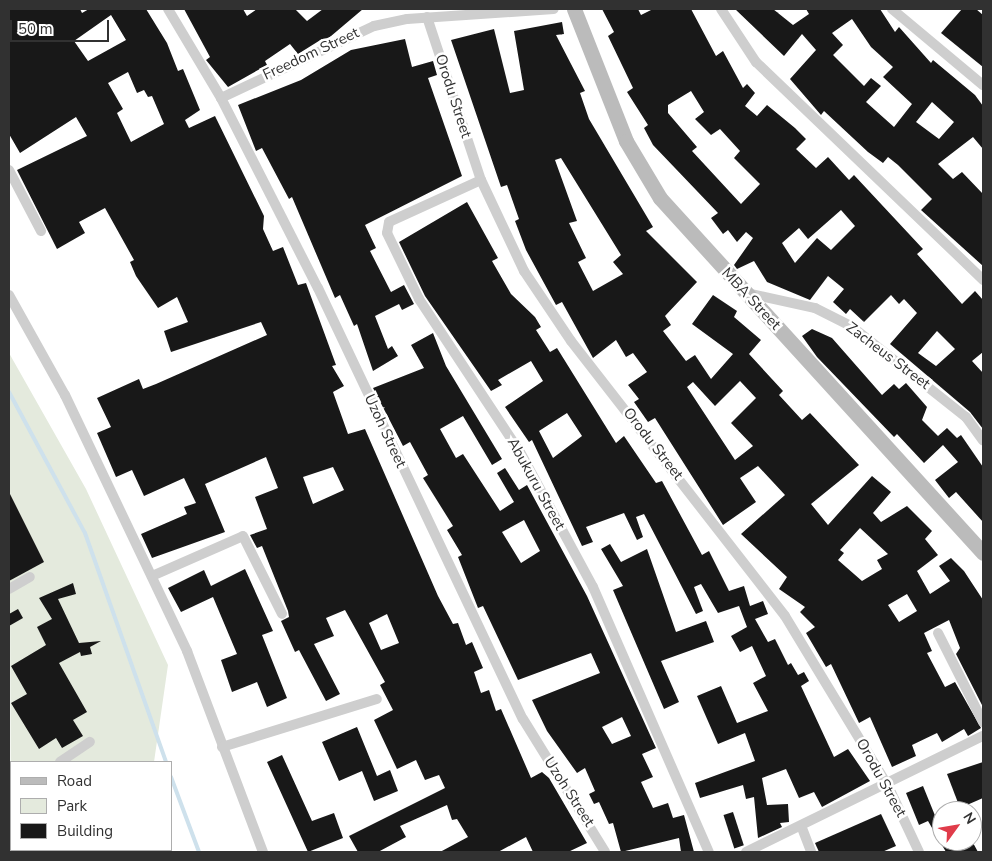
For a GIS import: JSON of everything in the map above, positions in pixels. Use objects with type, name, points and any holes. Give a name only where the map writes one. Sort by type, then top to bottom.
[{"type":"street","name":"Uzoh Street","points":[[168,9],[221,98],[318,288],[523,719],[605,852]]},
{"type":"street","name":"Freedom Street","points":[[221,98],[350,34],[427,17],[554,9]]},
{"type":"street","name":"MBA Street","points":[[574,9],[626,141],[660,198],[983,553]]},
{"type":"street","points":[[721,9],[756,62],[983,280]]},
{"type":"street","points":[[892,9],[983,85]]},
{"type":"street","name":"Orodu Street","points":[[427,17],[481,180],[524,270],[555,318],[786,616],[888,786],[919,852]]},
{"type":"street","points":[[9,170],[41,231]]},
{"type":"street","name":"Abukuru Street","points":[[481,180],[389,222],[387,233],[419,299],[520,452],[593,587],[709,852]]},
{"type":"street","name":"Zacheus Street","points":[[746,293],[815,308],[851,326],[966,417],[983,440]]},
{"type":"street","points":[[9,295],[66,395],[187,651],[222,748],[263,852]]},
{"type":"street","points":[[152,576],[242,536],[282,614]]},
{"type":"street","points":[[9,590],[30,577]]},
{"type":"street","points":[[938,633],[983,722]]},
{"type":"street","points":[[222,748],[377,699]]},
{"type":"street","points":[[746,852],[802,828],[888,786],[983,736]]},
{"type":"street","points":[[62,761],[90,742]]},
{"type":"street","points":[[802,828],[811,852]]},
{"type":"green space","points":[[9,353],[86,489],[168,665],[154,761],[11,761]]},
{"type":"green space","points":[[172,850],[173,852],[94,851]]},
{"type":"building","points":[[9,9],[80,9],[82,13],[89,9],[146,9],[167,43],[178,71],[183,69],[200,110],[185,120],[189,128],[215,116],[264,216],[263,229],[273,251],[283,247],[298,285],[306,283],[336,365],[332,366],[344,386],[333,392],[348,434],[365,429],[438,596],[453,624],[458,623],[466,645],[472,642],[483,668],[474,672],[481,693],[489,690],[496,711],[501,709],[531,778],[542,772],[549,778],[587,843],[568,852],[533,852],[526,837],[498,852],[440,852],[468,837],[457,819],[452,820],[447,805],[400,826],[406,837],[378,852],[358,852],[349,836],[445,788],[439,775],[425,780],[416,760],[397,769],[374,720],[393,710],[380,685],[385,682],[345,610],[326,618],[334,636],[314,644],[340,694],[326,701],[299,650],[295,652],[281,621],[289,617],[288,611],[262,546],[257,548],[250,535],[267,529],[255,497],[278,488],[266,457],[205,484],[225,532],[152,558],[141,534],[187,514],[184,507],[196,503],[184,478],[144,496],[132,470],[116,477],[97,433],[111,427],[97,398],[139,379],[143,389],[267,335],[261,322],[171,352],[164,331],[188,322],[177,297],[158,308],[136,276],[130,262],[134,260],[105,208],[79,222],[85,233],[57,249],[17,170],[87,136],[76,117],[20,153],[9,134]],"holes":[[[111,15],[126,40],[88,61],[74,41]],[[128,72],[137,93],[144,90],[148,97],[152,96],[164,124],[131,142],[117,113],[123,109],[108,83]],[[333,467],[344,490],[313,504],[303,477]],[[387,614],[399,643],[381,650],[369,623]]]},
{"type":"building","points":[[184,9],[243,9],[247,16],[257,9],[295,9],[307,21],[323,9],[363,9],[324,42],[322,39],[298,54],[290,44],[265,61],[267,65],[228,87],[206,60],[210,57]]},
{"type":"building","points":[[602,9],[638,9],[641,15],[653,9],[691,9],[716,56],[723,51],[743,88],[747,84],[755,93],[745,106],[757,116],[767,105],[795,128],[806,139],[796,149],[816,168],[828,157],[849,180],[854,175],[923,249],[917,254],[962,304],[975,291],[983,300],[983,352],[972,361],[983,373],[983,429],[970,412],[890,344],[917,313],[904,299],[899,304],[891,295],[864,322],[850,309],[846,314],[833,302],[844,289],[828,276],[810,300],[767,282],[754,261],[737,269],[734,265],[753,238],[746,232],[737,242],[728,230],[723,234],[711,218],[718,213],[653,145],[644,128],[648,125],[627,92],[633,88],[608,36],[614,32]],"holes":[[[691,91],[704,112],[695,119],[711,135],[720,129],[740,151],[734,158],[760,184],[741,204],[692,151],[697,147],[668,113],[668,105]],[[841,210],[855,226],[831,250],[817,238],[795,263],[782,243],[799,228],[808,239]],[[937,331],[955,349],[936,366],[918,353]]]},
{"type":"building","points":[[735,9],[773,9],[793,25],[809,14],[806,9],[880,9],[895,32],[899,27],[931,63],[933,60],[975,95],[983,106],[983,149],[973,137],[938,164],[953,179],[962,172],[983,194],[983,266],[921,210],[932,199],[898,165],[888,157],[883,163],[868,152],[824,111],[821,115],[790,79],[816,50],[802,34],[784,56]],"holes":[[[852,19],[871,47],[893,67],[883,77],[912,104],[894,127],[866,102],[881,86],[871,78],[864,86],[833,55],[843,45],[832,33]],[[932,102],[954,122],[939,139],[916,122]]]},
{"type":"building","points":[[962,9],[976,9],[983,15],[983,67],[941,33]]},
{"type":"building","points":[[562,22],[564,34],[556,35],[585,91],[580,93],[589,119],[653,227],[646,231],[697,282],[665,316],[671,325],[663,331],[686,361],[695,355],[711,379],[733,354],[692,324],[713,295],[737,311],[734,317],[761,340],[749,354],[783,391],[779,395],[802,420],[810,413],[859,465],[811,504],[828,525],[872,476],[891,492],[873,513],[881,522],[907,506],[932,531],[925,539],[938,555],[917,571],[930,594],[950,581],[939,566],[951,558],[964,571],[983,600],[983,707],[956,654],[960,648],[949,620],[924,633],[932,651],[927,653],[945,687],[955,682],[981,728],[968,736],[964,729],[942,742],[937,733],[912,745],[916,756],[892,767],[870,717],[859,723],[831,664],[826,667],[806,633],[815,627],[800,612],[805,607],[779,589],[787,577],[741,534],[785,495],[758,466],[740,478],[756,502],[723,525],[655,418],[648,422],[634,402],[639,399],[628,385],[647,372],[633,353],[626,357],[616,340],[593,358],[562,302],[556,305],[526,250],[515,221],[519,219],[507,185],[501,187],[451,40],[494,29],[510,93],[524,90],[514,31]],"holes":[[[561,158],[621,255],[613,262],[623,274],[593,291],[578,262],[586,258],[569,223],[577,221],[555,160]],[[740,381],[756,398],[731,423],[753,446],[735,460],[687,387],[693,382],[715,406]],[[860,528],[888,554],[877,560],[882,569],[862,581],[838,560],[844,553],[840,550]],[[907,594],[917,611],[899,622],[888,605]]]},
{"type":"building","points":[[405,39],[412,67],[433,61],[437,75],[428,78],[462,176],[365,225],[376,248],[370,251],[391,292],[404,285],[414,304],[402,310],[399,304],[375,316],[388,349],[392,346],[398,356],[373,371],[357,324],[354,326],[340,295],[335,298],[292,197],[289,199],[262,148],[256,151],[238,105],[301,80],[351,50]]},
{"type":"building","points":[[467,202],[498,258],[492,261],[511,294],[535,317],[541,327],[536,330],[550,352],[557,348],[616,443],[624,436],[656,483],[662,481],[702,555],[709,551],[729,591],[744,586],[750,606],[763,601],[768,614],[755,619],[768,642],[775,639],[788,665],[791,663],[798,675],[804,672],[809,681],[801,686],[834,757],[848,749],[870,781],[822,807],[814,792],[799,798],[786,769],[762,778],[767,805],[788,804],[789,822],[780,823],[782,827],[758,838],[754,797],[746,799],[743,785],[700,798],[695,783],[755,761],[745,733],[718,744],[697,696],[721,686],[737,723],[768,711],[753,683],[766,676],[752,646],[740,652],[731,636],[747,627],[739,606],[718,613],[701,584],[694,587],[703,611],[696,614],[644,514],[636,517],[643,537],[637,540],[624,513],[586,527],[593,542],[582,546],[532,440],[529,442],[505,407],[543,381],[531,361],[498,380],[502,385],[491,391],[425,296],[399,242]],"holes":[[[567,413],[582,436],[553,458],[539,431]]]},
{"type":"building","points":[[812,329],[832,338],[882,395],[894,384],[899,389],[906,383],[927,407],[922,420],[938,436],[947,428],[957,438],[961,435],[983,467],[983,522],[956,492],[949,498],[935,480],[958,462],[943,445],[924,463],[897,434],[894,437],[817,357],[802,336]]},
{"type":"building","points":[[433,333],[446,366],[502,459],[492,465],[463,416],[440,429],[456,458],[463,454],[500,511],[514,502],[497,473],[505,468],[519,490],[527,485],[587,596],[656,748],[642,754],[653,777],[641,782],[653,808],[668,803],[673,818],[684,815],[694,852],[681,852],[679,838],[621,852],[613,823],[609,824],[599,802],[594,804],[589,794],[595,791],[585,768],[577,773],[547,731],[532,700],[600,673],[591,653],[518,680],[483,606],[478,608],[458,557],[462,555],[447,530],[453,526],[423,478],[428,475],[410,442],[403,446],[373,388],[424,368],[411,345]],"holes":[[[524,520],[540,551],[521,563],[502,532]],[[622,717],[631,736],[612,744],[602,727]]]},
{"type":"building","points":[[9,492],[44,562],[9,581]]},
{"type":"building","points":[[610,544],[621,562],[647,549],[676,632],[706,621],[714,642],[661,661],[679,702],[664,709],[613,590],[623,586],[601,549]]},
{"type":"building","points":[[245,569],[273,631],[262,635],[287,698],[267,707],[257,682],[232,692],[221,660],[237,654],[213,597],[181,612],[168,588],[204,570],[211,586]]},
{"type":"building","points":[[73,583],[76,594],[58,599],[79,643],[101,641],[90,647],[92,654],[81,656],[80,652],[59,663],[87,712],[73,720],[83,736],[62,748],[56,738],[39,749],[11,703],[27,694],[11,666],[46,645],[37,627],[52,619],[39,598]]},
{"type":"building","points":[[18,609],[23,618],[9,626],[9,614]]},
{"type":"building","points":[[357,727],[377,776],[390,770],[398,791],[374,801],[362,771],[339,781],[322,742]]},
{"type":"building","points":[[282,755],[312,821],[334,813],[343,838],[308,852],[267,762]]},
{"type":"building","points":[[983,762],[983,798],[976,801],[957,801],[947,774]]},
{"type":"building","points":[[923,786],[932,808],[932,828],[928,821],[919,825],[906,793]]},
{"type":"building","points":[[733,812],[744,845],[734,848],[723,815]]},
{"type":"building","points":[[881,814],[896,846],[882,852],[819,852],[815,843]]},
{"type":"building","points":[[945,851],[977,851],[946,852]]},
{"type":"waterway","points":[[9,392],[85,533],[166,761]]},
{"type":"waterway","points":[[172,780],[199,852]]}]
